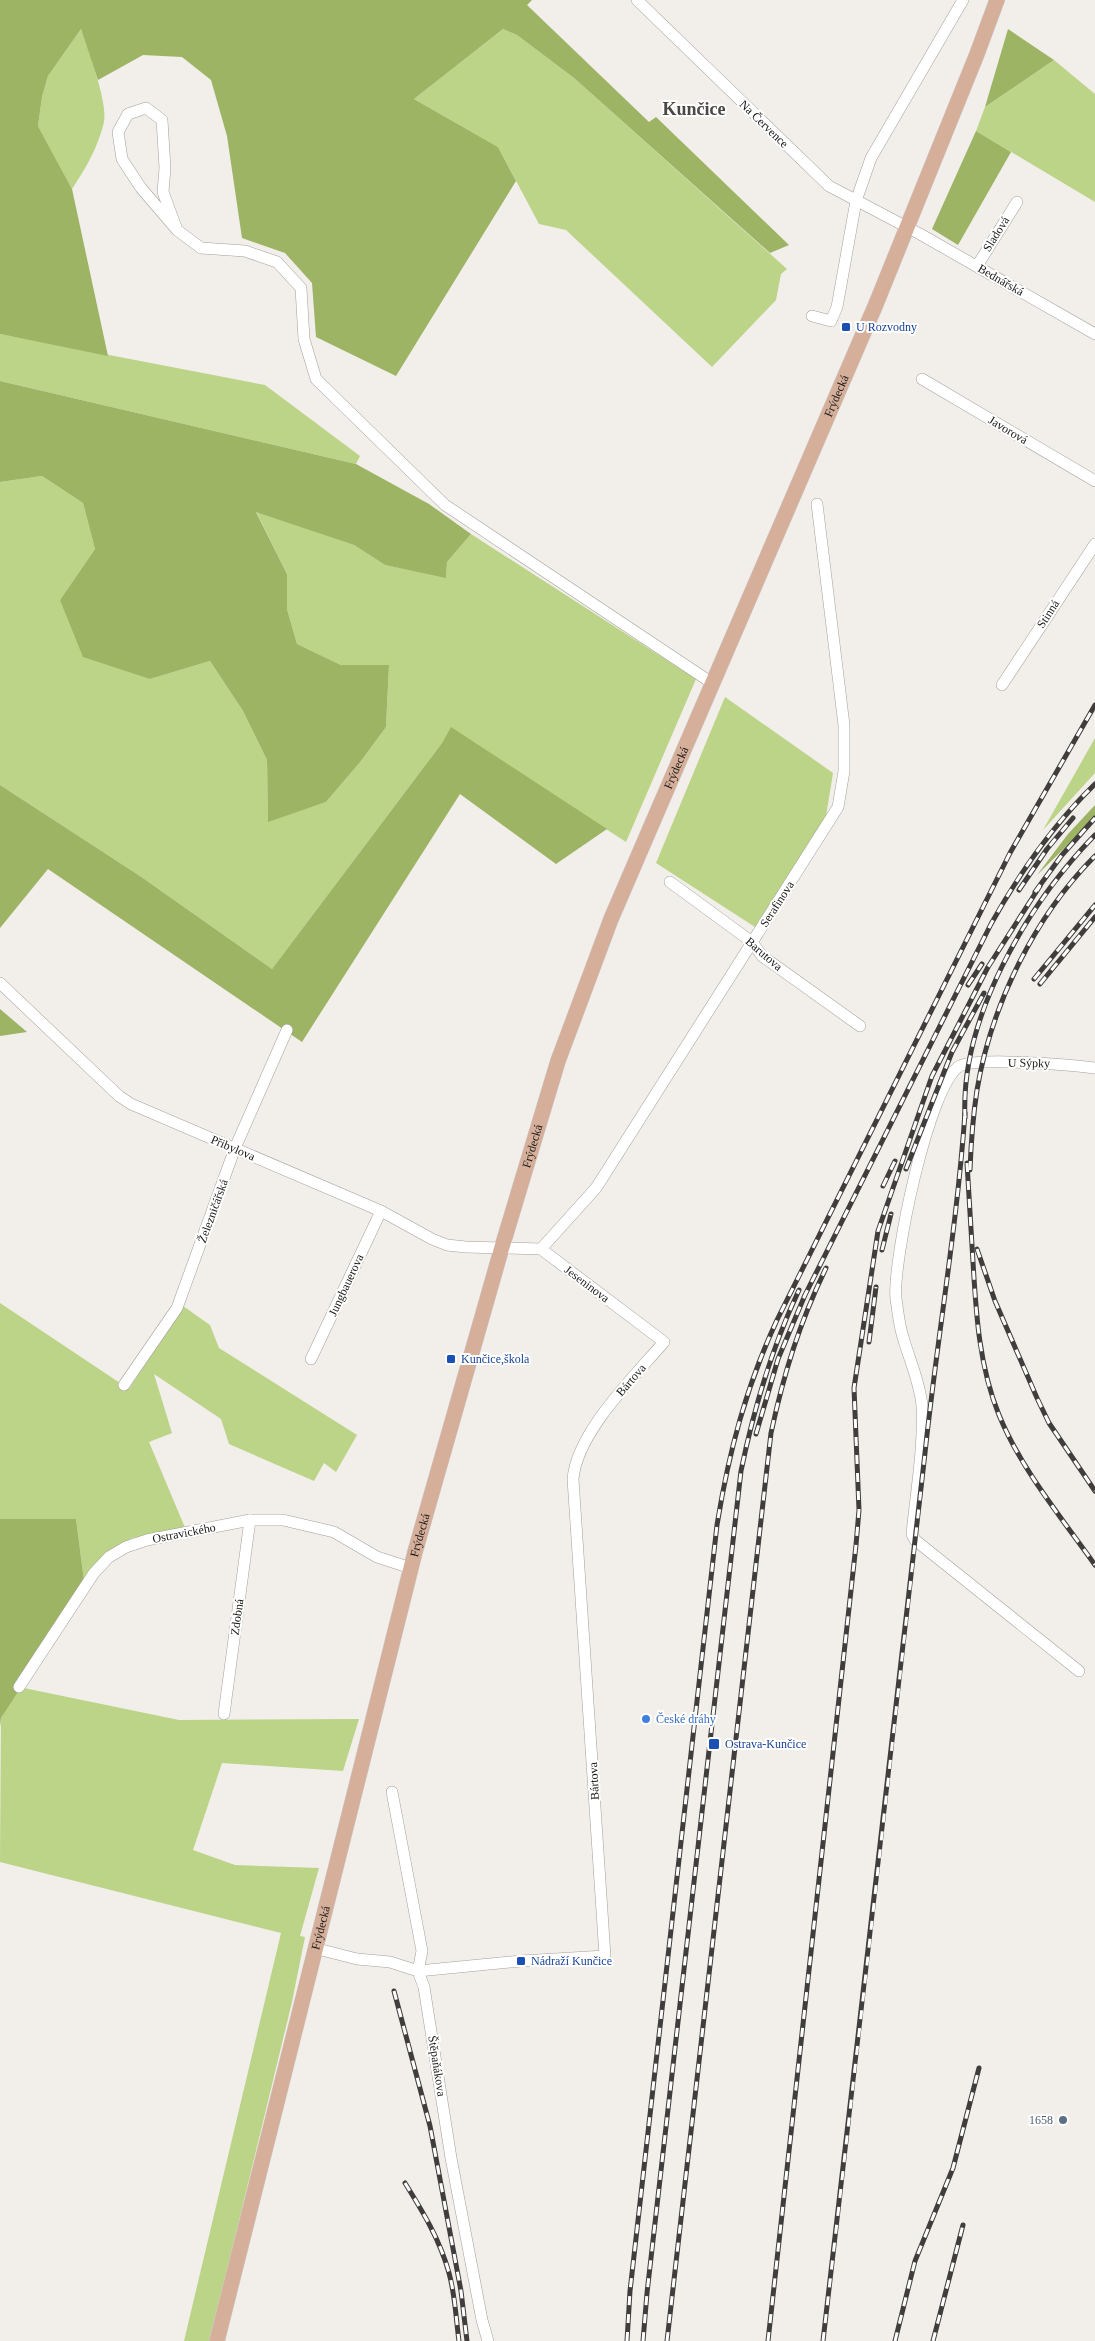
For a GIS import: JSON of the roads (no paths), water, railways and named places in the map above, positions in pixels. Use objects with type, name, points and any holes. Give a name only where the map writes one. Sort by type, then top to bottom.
[{"type":"main road","name":"Frýdecká","points":[[217,2341],[314,1948],[411,1568],[502,1247],[558,1061],[610,919],[821,433],[974,62],[997,0]]},
{"type":"street","name":"Na Července","points":[[637,0],[829,186],[906,227]]},
{"type":"street","points":[[812,316],[831,321],[837,306],[856,200],[871,158],[963,0]]},
{"type":"street","points":[[177,230],[163,192],[165,168],[162,120],[146,108],[128,114],[118,132],[122,159],[141,188],[177,230],[201,248],[245,251],[277,262],[300,288],[304,339],[316,379],[445,505],[712,683]]},
{"type":"street","name":"Sladová","points":[[976,266],[1017,202]]},
{"type":"street","name":"Bednářská","points":[[906,227],[1095,334]]},
{"type":"street","name":"Javorová","points":[[922,379],[1095,481]]},
{"type":"street","name":"Serafinova","points":[[541,1249],[596,1188],[838,807],[844,771],[844,725],[817,504]]},
{"type":"street","name":"Stinná","points":[[1002,685],[1095,544]]},
{"type":"street","name":"Barutova","points":[[670,882],[752,942],[762,956],[860,1026]]},
{"type":"street","name":"Přibylova","points":[[0,983],[119,1096],[131,1104],[381,1211],[432,1239],[447,1245],[502,1247]]},
{"type":"street","name":"Železničářská","points":[[124,1385],[177,1308],[236,1148],[287,1030]]},
{"type":"street","name":"U Sýpky","points":[[1079,1671],[915,1540],[912,1534],[922,1432],[922,1404],[902,1335],[896,1298],[896,1278],[906,1212],[923,1147],[944,1089],[953,1072],[962,1065],[983,1063],[1060,1064],[1095,1068]]},
{"type":"street","name":"Jungbauerova","points":[[311,1359],[381,1211]]},
{"type":"street","points":[[502,1247],[541,1249]]},
{"type":"street","name":"Jeseninova","points":[[541,1249],[664,1342]]},
{"type":"street","name":"Bártova","points":[[314,1948],[357,1959],[390,1962],[418,1971],[605,1956],[594,1768],[573,1479],[574,1466],[580,1449],[615,1398],[664,1342]]},
{"type":"street","name":"Ostravického","points":[[19,1687],[94,1573],[109,1557],[126,1547],[147,1540],[250,1520],[283,1520],[334,1532],[377,1557],[411,1568]]},
{"type":"street","name":"Zdobná","points":[[224,1714],[250,1520]]},
{"type":"street","name":"Štěpaňákova","points":[[392,1792],[422,1950],[418,1971],[424,1987],[451,2158],[482,2320],[488,2341]]},
{"type":"railway","points":[[627,2341],[630,2291],[717,1525],[727,1471],[740,1420],[756,1370],[777,1320],[1010,853],[1095,705]]},
{"type":"railway","points":[[756,1434],[778,1359],[805,1295],[991,924],[1013,886],[1038,850],[1065,816],[1095,784]]},
{"type":"railway","points":[[1019,890],[1047,849],[1073,818]]},
{"type":"railway","points":[[1035,892],[1062,855],[1095,818]]},
{"type":"railway","points":[[965,1118],[966,1080],[974,1041],[986,1003],[1003,965],[1045,895],[1095,835]]},
{"type":"railway","points":[[970,1170],[977,1090],[984,1058],[1004,995],[1018,964],[1053,906],[1095,856]]},
{"type":"railway","points":[[768,2341],[856,1545],[859,1510],[854,1388],[878,1231],[932,1076],[988,967],[1040,886]]},
{"type":"railway","points":[[1034,979],[1095,905]]},
{"type":"railway","points":[[1040,984],[1095,917]]},
{"type":"railway","points":[[968,985],[982,964]]},
{"type":"railway","points":[[906,1169],[952,1052],[984,993]]},
{"type":"railway","points":[[823,2341],[930,1410],[957,1198],[965,1113]]},
{"type":"railway","points":[[883,1186],[895,1161]]},
{"type":"railway","points":[[967,1163],[977,1320],[983,1359],[992,1396],[1008,1435],[1030,1474],[1095,1565]]},
{"type":"railway","points":[[882,1250],[891,1214]]},
{"type":"railway","points":[[977,1249],[995,1301],[1049,1423],[1095,1491]]},
{"type":"railway","points":[[667,2341],[771,1433],[793,1349],[826,1268]]},
{"type":"railway","points":[[869,1342],[876,1287]]},
{"type":"railway","points":[[643,2341],[741,1471],[752,1424],[772,1356],[799,1290]]},
{"type":"railway","points":[[394,1991],[430,2126],[461,2291],[467,2341]]},
{"type":"railway","points":[[895,2341],[915,2261],[953,2168],[979,2068]]},
{"type":"railway","points":[[405,2183],[441,2249],[453,2289],[459,2341]]},
{"type":"railway","points":[[933,2341],[963,2225]]},
{"type":"place","name":"U Rozvodny","points":[[846,327]]},
{"type":"place","name":"Kunčice,škola","points":[[451,1359]]},
{"type":"place","name":"České dráhy","points":[[646,1719]]},
{"type":"place","name":"Ostrava-Kunčice","points":[[714,1744]]},
{"type":"place","name":"Nádraží Kunčice","points":[[521,1961]]},
{"type":"place","name":"1658","points":[[1063,2120]]},
{"type":"district","name":"Kunčice","points":[[694,109]]}]
